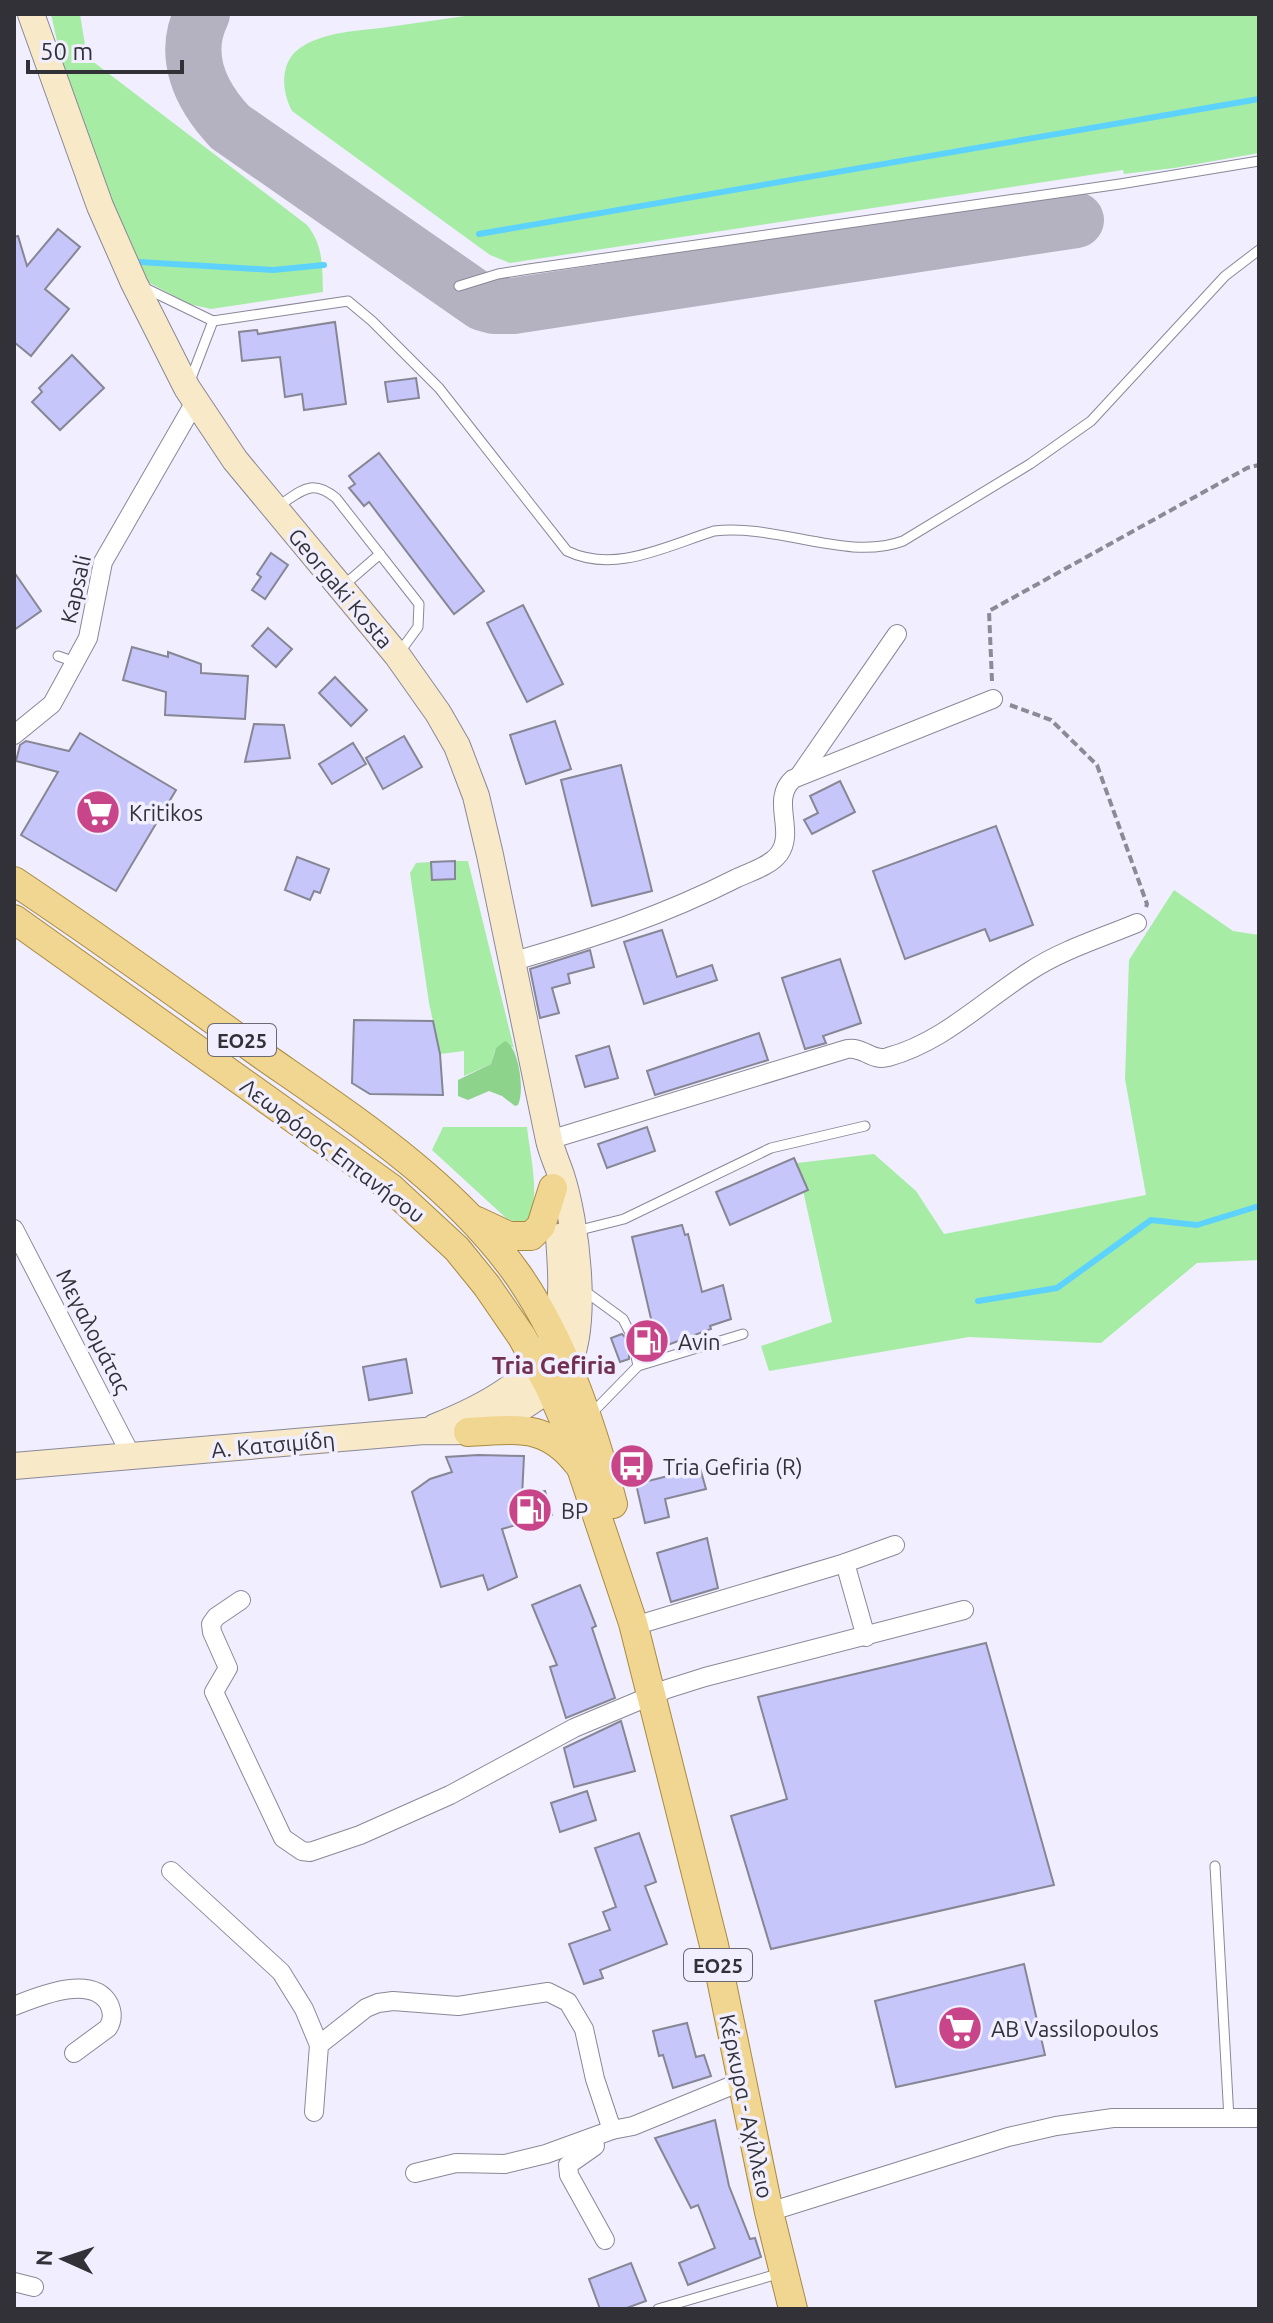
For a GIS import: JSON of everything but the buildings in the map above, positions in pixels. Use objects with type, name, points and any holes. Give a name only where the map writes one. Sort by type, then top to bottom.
[{"type":"main road","name":"Georgaki Kosta","points":[[31,14],[100,206],[134,283],[191,395],[221,441],[397,655],[457,746],[476,796],[514,961],[551,1148],[560,1239],[561,1289],[553,1338]]},
{"type":"main road","name":"Georgaki Kosta","points":[[37,14],[44,51]]},
{"type":"main road","name":"Λεωφόρος Επτανήσου","points":[[14,881],[361,1124],[399,1154],[461,1209],[518,1276],[553,1338]]},
{"type":"main road","name":"Λεωφόρος Επτανήσου","points":[[14,919],[391,1188],[457,1249],[487,1286],[522,1337],[528,1371]]},
{"type":"main road","name":"Georgaki Kosta","points":[[551,1148],[561,1176],[573,1232],[579,1287],[576,1323],[559,1378]]},
{"type":"main road","points":[[461,1209],[495,1231],[525,1237],[541,1226],[553,1188]]},
{"type":"main road","points":[[528,1371],[553,1338]]},
{"type":"main road","name":"Κέρκυρα - Αχίλλειο","points":[[553,1338],[559,1378],[584,1471],[634,1624],[714,1945],[769,2212],[793,2309]]},
{"type":"main road","name":"Κέρκυρα - Αχίλλειο","points":[[528,1371],[559,1378],[587,1419],[626,1560],[634,1624]]},
{"type":"main road","name":"Α. Κατσιμίδη","points":[[14,1466],[424,1431],[482,1407],[528,1371]]},
{"type":"main road","points":[[468,1432],[492,1425],[559,1378]]},
{"type":"main road","points":[[424,1431],[535,1432],[559,1442],[584,1471]]},
{"type":"street","name":"Kapsali","points":[[14,735],[52,704],[66,659],[90,630],[103,562],[191,395]]},
{"type":"street","points":[[514,961],[608,935],[675,908],[772,860],[784,843],[784,790],[799,776],[897,634]]},
{"type":"street","points":[[799,776],[993,699]]},
{"type":"street","points":[[551,1148],[847,1049],[860,1049],[875,1058],[888,1057],[947,1030],[1031,970],[1137,923]]},
{"type":"street","name":"Μεγαλομάτας","points":[[14,1229],[131,1455]]},
{"type":"street","points":[[634,1624],[845,1563],[895,1545]]},
{"type":"street","points":[[845,1563],[866,1637]]},
{"type":"street","points":[[241,1600],[211,1624],[228,1668],[214,1692],[283,1838],[302,1851],[323,1848],[409,1813],[478,1781],[574,1728],[652,1695],[705,1677],[964,1610]]},
{"type":"street","points":[[171,1871],[281,1972],[304,2009],[319,2045],[314,2112]]},
{"type":"street","points":[[14,2006],[63,1989],[84,1990],[103,1996],[111,2009],[112,2022],[74,2053]]},
{"type":"street","points":[[319,2045],[366,2008],[378,2003],[393,2001],[458,2006],[548,1992],[568,2002],[584,2029],[595,2079],[612,2130]]},
{"type":"street","points":[[605,2240],[569,2175],[568,2165],[580,2155],[633,2126],[743,2081]]},
{"type":"street","points":[[769,2212],[1044,2128],[1113,2118],[1259,2118]]},
{"type":"street","points":[[415,2173],[456,2163],[505,2164],[633,2126]]},
{"type":"street","points":[[14,2282],[34,2287]]},
{"type":"lane","points":[[459,286],[498,274],[1259,161]]},
{"type":"lane","points":[[134,283],[213,321],[348,301],[439,388],[567,551],[582,559],[613,562],[730,529],[769,532],[864,548],[903,541],[1030,464],[1091,421],[1225,276],[1259,250]]},
{"type":"lane","points":[[191,395],[213,321]]},
{"type":"lane","points":[[275,508],[306,488],[315,486],[336,498],[419,604],[418,627],[397,655]]},
{"type":"lane","points":[[341,588],[380,554]]},
{"type":"lane","points":[[573,1232],[624,1219],[771,1148],[865,1126]]},
{"type":"lane","points":[[579,1287],[623,1319],[629,1331]]},
{"type":"lane","points":[[587,1419],[637,1361],[743,1334]]},
{"type":"lane","points":[[1215,1866],[1229,2119]]},
{"type":"lane","points":[[658,2309],[783,2272]]},
{"type":"path","points":[[1137,923],[1147,904],[1097,765],[1051,720],[993,699],[989,611],[1247,468],[1259,465]]},
{"type":"green space","points":[[51,14],[80,14],[87,57],[307,225],[319,249],[323,292],[211,309],[189,304],[146,281],[135,266],[64,73]]},
{"type":"green space","points":[[479,14],[1259,14],[1259,153],[1174,168],[1124,174],[1123,170],[510,263],[490,255],[292,111],[284,85],[286,67],[295,52],[321,38],[351,31]]},
{"type":"green space","points":[[455,861],[468,861],[518,1065],[513,1047],[495,1050],[491,1064],[464,1076],[464,1051],[440,1054],[429,1003],[410,873],[416,863],[431,862],[455,879]]},
{"type":"green space","points":[[1174,890],[1233,931],[1259,935],[1259,1260],[1197,1263],[1101,1343],[969,1337],[769,1371],[761,1346],[832,1322],[797,1163],[874,1154],[916,1191],[944,1234],[1146,1195],[1125,1079],[1129,960]]},
{"type":"green space","points":[[505,1041],[517,1060],[521,1090],[518,1105],[489,1091],[468,1100],[458,1096],[458,1080],[491,1064],[496,1048]]},
{"type":"green space","points":[[443,1127],[527,1127],[534,1187],[528,1221],[518,1223],[506,1218],[432,1150]]},
{"type":"waterway","points":[[479,234],[1259,99]]},
{"type":"waterway","points":[[140,262],[273,270],[324,265]]},
{"type":"waterway","points":[[978,1301],[1057,1288],[1151,1220],[1197,1225],[1259,1206]]},
{"type":"taxiway","points":[[202,14],[193,45],[197,75],[210,102],[230,127],[483,303],[494,306],[513,306],[1076,220]]},
{"type":"place","name":"Kritikos","points":[[98,812]]},
{"type":"place","name":"Avin","points":[[647,1341]]},
{"type":"place","name":"Tria Gefiria (R)","points":[[632,1466]]},
{"type":"place","name":"BP","points":[[530,1510]]},
{"type":"place","name":"AB Vassilopoulos","points":[[960,2028]]},
{"type":"district","name":"Tria Gefiria","points":[[554,1365]]}]
